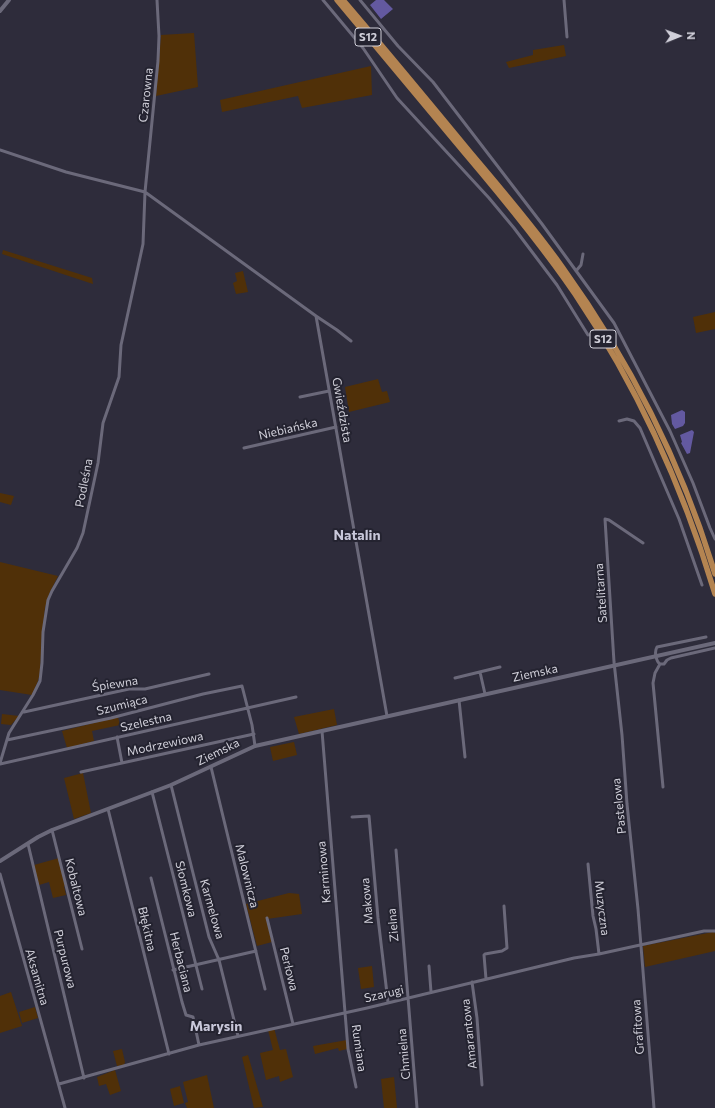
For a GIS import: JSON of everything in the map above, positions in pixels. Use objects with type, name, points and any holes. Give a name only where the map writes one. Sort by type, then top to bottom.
[{"type":"highway","name":"S12","points":[[337,0],[401,72]]},
{"type":"highway","name":"S12","points":[[343,0],[539,243],[578,298],[608,346],[644,411],[670,468],[693,527],[715,594]]},
{"type":"highway","name":"S12","points":[[437,116],[542,239],[577,288],[610,340],[667,446],[694,513],[715,574]]},
{"type":"street","points":[[0,11],[9,0]]},
{"type":"street","name":"Czarowna","points":[[145,192],[158,60],[159,36],[157,0]]},
{"type":"street","points":[[323,0],[363,48],[397,98],[489,198],[514,228],[557,285],[588,335]]},
{"type":"street","points":[[360,0],[398,46],[433,82],[542,224],[614,323],[667,424],[694,483],[715,539]]},
{"type":"street","points":[[564,0],[567,37]]},
{"type":"street","points":[[0,150],[66,172],[145,192],[351,341]]},
{"type":"street","name":"Podleśna","points":[[0,764],[12,728],[24,712],[40,681],[43,632],[48,600],[77,548],[83,533],[98,463],[103,423],[119,377],[121,345],[143,244],[145,192]]},
{"type":"street","points":[[576,271],[581,266],[583,254]]},
{"type":"street","name":"Gwieździsta","points":[[316,316],[387,716]]},
{"type":"street","points":[[300,397],[329,390]]},
{"type":"street","points":[[619,421],[634,420],[640,428],[679,520],[702,585]]},
{"type":"street","name":"Niebiańska","points":[[244,448],[336,427]]},
{"type":"street","name":"Satelitarna","points":[[615,666],[605,519],[609,520],[643,543]]},
{"type":"street","points":[[660,664],[656,657],[657,647],[706,637]]},
{"type":"street","name":"Ziemska","points":[[0,861],[52,830],[171,785],[255,746],[715,643]]},
{"type":"street","points":[[663,788],[653,683],[655,673],[660,664],[664,664],[667,660],[715,648]]},
{"type":"street","name":"Pastelowa","points":[[615,666],[641,944]]},
{"type":"street","points":[[455,678],[500,667]]},
{"type":"street","points":[[480,672],[485,694]]},
{"type":"street","name":"Śpiewna","points":[[24,712],[129,689],[145,689],[209,674]]},
{"type":"street","name":"Szumiąca","points":[[7,740],[111,718],[203,694],[242,686],[247,708]]},
{"type":"street","name":"Szelestna","points":[[0,764],[296,697]]},
{"type":"street","points":[[460,700],[465,757]]},
{"type":"street","points":[[247,708],[254,734],[255,746]]},
{"type":"street","name":"Karminowa","points":[[322,731],[345,1012]]},
{"type":"street","name":"Modrzewiowa","points":[[81,772],[254,734]]},
{"type":"street","points":[[117,738],[122,763]]},
{"type":"street","name":"Malownicza","points":[[211,767],[265,989]]},
{"type":"street","name":"Karmelowa","points":[[171,785],[208,932],[219,960],[238,1036]]},
{"type":"street","name":"Słomkowa","points":[[152,792],[202,989]]},
{"type":"street","name":"Błękitna","points":[[108,809],[169,1054]]},
{"type":"street","name":"Makowa","points":[[352,817],[369,816],[378,918],[388,1002]]},
{"type":"street","name":"Kobaltowa","points":[[52,830],[82,949]]},
{"type":"street","name":"Purpurowa","points":[[28,844],[84,1078]]},
{"type":"street","name":"Zielna","points":[[396,850],[408,998]]},
{"type":"street","name":"Muzyczna","points":[[588,864],[593,916],[599,954]]},
{"type":"street","name":"Aksamitna","points":[[0,874],[65,1108]]},
{"type":"street","name":"Herbaciana","points":[[151,878],[173,970],[186,1015],[193,1017],[199,1045]]},
{"type":"street","points":[[486,979],[484,955],[507,948],[504,906]]},
{"type":"street","name":"Perłowa","points":[[267,918],[293,1024]]},
{"type":"street","name":"Szarugi","points":[[59,1084],[199,1045],[408,998],[574,958],[704,931],[715,931]]},
{"type":"street","name":"Grafitowa","points":[[641,944],[654,1108]]},
{"type":"street","points":[[173,970],[256,951]]},
{"type":"street","points":[[429,966],[431,992]]},
{"type":"street","name":"Amarantowa","points":[[472,982],[477,1018],[482,1085]]},
{"type":"street","name":"Chmielna","points":[[408,998],[418,1108]]},
{"type":"street","name":"Rumiana","points":[[345,1012],[348,1055],[356,1087]]},
{"type":"shaded area","points":[[376,0],[384,0],[393,9],[381,19],[370,5]]},
{"type":"shaded area","points":[[194,33],[198,87],[156,96],[161,35]]},
{"type":"shaded area","points":[[564,45],[566,56],[509,68],[506,62],[533,55],[533,50]]},
{"type":"shaded area","points":[[371,66],[372,95],[302,108],[298,96],[222,112],[220,100]]},
{"type":"shaded area","points":[[3,250],[92,278],[93,284],[2,254]]},
{"type":"shaded area","points":[[243,271],[248,292],[236,294],[233,283],[237,281],[235,273]]},
{"type":"shaded area","points":[[715,312],[715,329],[696,333],[693,317]]},
{"type":"shaded area","points":[[378,379],[382,392],[387,391],[390,402],[349,412],[345,387]]},
{"type":"shaded area","points":[[682,410],[685,412],[685,423],[683,426],[675,429],[672,424],[671,415]]},
{"type":"shaded area","points":[[692,430],[694,432],[690,453],[687,454],[681,443],[680,435]]},
{"type":"shaded area","points":[[0,493],[14,496],[11,505],[0,502]]},
{"type":"shaded area","points":[[0,562],[58,576],[50,592],[45,608],[40,673],[32,695],[0,690]]},
{"type":"shaded area","points":[[334,709],[337,725],[299,734],[294,717]]},
{"type":"shaded area","points":[[2,714],[19,716],[11,725],[1,724]]},
{"type":"shaded area","points":[[118,717],[120,725],[92,731],[94,741],[67,748],[62,731]]},
{"type":"shaded area","points":[[294,742],[297,755],[273,761],[270,747]]},
{"type":"shaded area","points":[[83,773],[91,813],[74,819],[64,778]]},
{"type":"shaded area","points":[[59,858],[66,886],[64,886],[66,895],[53,898],[49,882],[39,885],[34,865]]},
{"type":"shaded area","points":[[289,893],[299,894],[302,914],[267,919],[272,942],[257,946],[246,904]]},
{"type":"shaded area","points":[[713,932],[715,933],[715,951],[645,967],[643,946]]},
{"type":"shaded area","points":[[372,966],[374,987],[361,989],[358,968]]},
{"type":"shaded area","points":[[11,992],[22,1026],[0,1033],[0,996]]},
{"type":"shaded area","points":[[35,1007],[38,1018],[22,1023],[19,1012]]},
{"type":"shaded area","points":[[274,1028],[280,1050],[286,1049],[293,1077],[280,1082],[279,1076],[266,1080],[260,1053],[273,1050],[268,1030]]},
{"type":"shaded area","points":[[347,1040],[347,1049],[339,1051],[338,1048],[315,1054],[313,1046]]},
{"type":"shaded area","points":[[122,1049],[125,1062],[124,1065],[117,1066],[113,1051]]},
{"type":"shaded area","points":[[248,1055],[263,1107],[254,1108],[242,1057]]},
{"type":"shaded area","points":[[115,1070],[121,1091],[110,1095],[106,1084],[99,1086],[97,1077]]},
{"type":"shaded area","points":[[207,1075],[214,1108],[187,1108],[185,1103],[188,1102],[183,1082]]},
{"type":"shaded area","points":[[394,1077],[397,1108],[384,1108],[381,1079]]},
{"type":"shaded area","points":[[180,1086],[184,1103],[174,1106],[170,1089]]},
{"type":"district","name":"Natalin","points":[[357,535]]},
{"type":"district","name":"Marysin","points":[[216,1026]]}]
